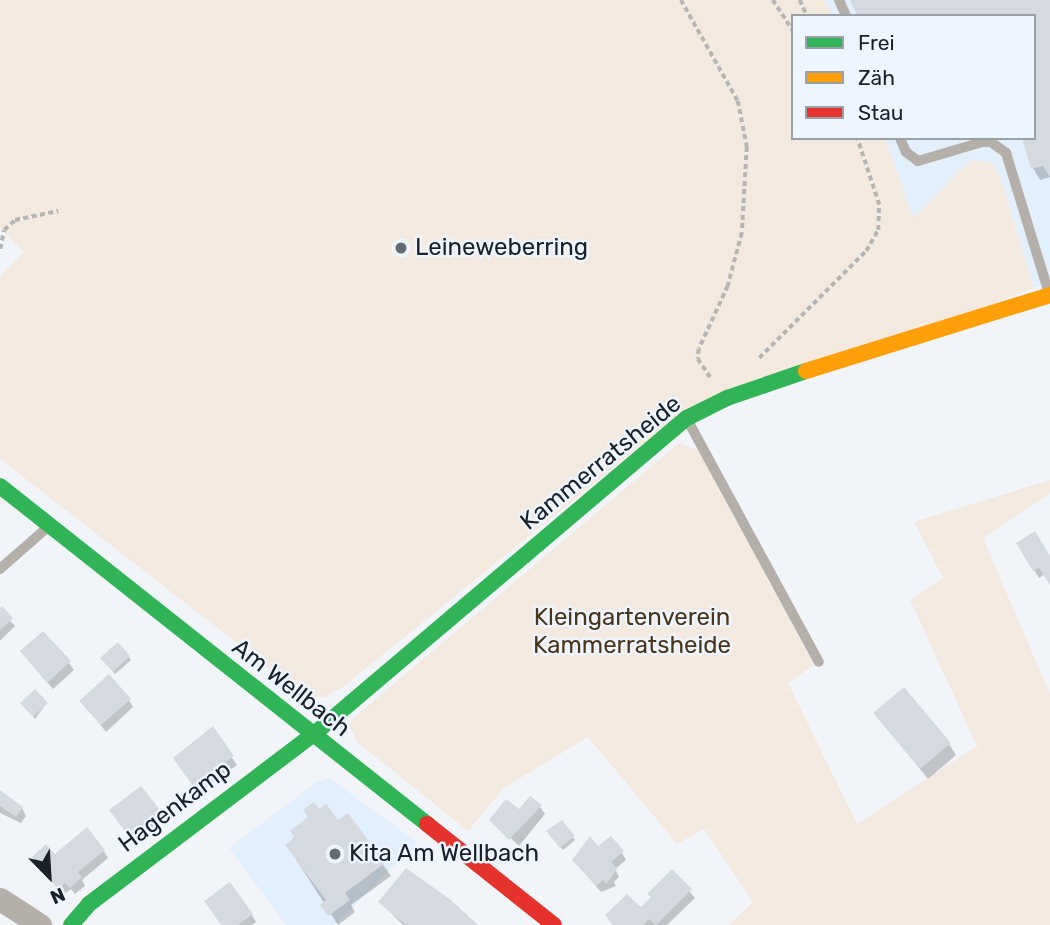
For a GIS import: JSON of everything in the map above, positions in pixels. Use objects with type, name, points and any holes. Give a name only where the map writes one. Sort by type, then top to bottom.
[{"type":"street","name":"Kammerratsheide","points":[[314,734],[687,418],[727,398],[1050,296]]},
{"type":"street","name":"Am Wellbach","points":[[0,486],[554,925]]},
{"type":"street","name":"Hagenkamp","points":[[71,925],[89,904],[314,734]]},
{"type":"street","points":[[1,899],[40,925]]},
{"type":"lane","points":[[901,140],[906,152],[918,161],[982,142],[991,142],[1006,153],[1050,296]]},
{"type":"lane","points":[[687,418],[819,662]]},
{"type":"lane","points":[[0,569],[50,525]]},
{"type":"path","points":[[681,0],[738,101],[747,148],[742,233],[728,286],[699,349],[698,359],[727,398]]},
{"type":"path","points":[[773,0],[791,28]]},
{"type":"path","points":[[757,361],[866,251],[878,230],[876,194],[858,140]]},
{"type":"path","points":[[0,249],[4,230],[15,220],[58,211]]},
{"type":"shaded area","points":[[825,0],[1050,0],[1050,283],[1034,288],[1001,179],[974,160],[913,218],[886,140],[1036,140],[1036,14],[831,14]]},
{"type":"shaded area","points":[[329,778],[417,842],[335,925],[286,925],[229,848],[317,782]]},
{"type":"green space","points":[[0,0],[825,0],[831,14],[791,14],[791,140],[886,140],[913,218],[965,165],[974,160],[992,163],[1001,179],[1034,288],[666,425],[343,687],[324,697],[306,697],[0,459],[0,276],[24,252],[0,229]]},
{"type":"green space","name":"Kleingartenverein Kammerratsheide","points":[[679,443],[698,450],[814,665],[788,683],[857,824],[977,746],[910,600],[943,578],[914,522],[1050,480],[1050,493],[983,538],[1050,694],[1050,925],[729,925],[753,902],[704,829],[677,844],[588,737],[504,788],[468,831],[357,742],[350,727],[352,719]]},
{"type":"building","points":[[850,0],[1050,0],[1050,177],[1043,166],[1031,169],[1023,140],[1036,140],[1036,14],[856,14]]},
{"type":"building","points":[[1035,531],[1050,556],[1050,585],[1039,568],[1033,571],[1016,543]]},
{"type":"building","points":[[2,606],[13,618],[0,630],[0,608]]},
{"type":"building","points":[[43,631],[71,661],[47,683],[20,651]]},
{"type":"building","points":[[118,642],[130,656],[113,672],[100,658]]},
{"type":"building","points":[[109,674],[131,699],[101,725],[79,701]]},
{"type":"building","points":[[904,687],[951,743],[920,769],[873,713]]},
{"type":"building","points":[[35,689],[48,703],[33,717],[20,703]]},
{"type":"building","points":[[213,726],[234,756],[193,786],[173,758]]},
{"type":"building","points":[[141,786],[160,810],[128,835],[109,810]]},
{"type":"building","points":[[0,790],[23,807],[16,817],[0,806]]},
{"type":"building","points":[[530,796],[542,805],[509,840],[489,820],[506,799],[519,809]]},
{"type":"building","name":"Kita Am Wellbach","points":[[314,802],[319,809],[326,804],[338,820],[348,813],[385,863],[345,893],[350,900],[328,916],[320,905],[326,900],[285,845],[295,838],[290,831],[308,817],[303,810]]},
{"type":"building","points":[[562,820],[575,836],[560,848],[546,831]]},
{"type":"building","points":[[87,827],[105,850],[78,872],[82,877],[70,888],[65,883],[58,889],[32,857],[46,844],[55,854]]},
{"type":"building","points":[[590,836],[598,846],[611,836],[624,851],[611,862],[617,869],[606,884],[603,880],[596,886],[572,860]]},
{"type":"building","points":[[406,868],[451,900],[478,925],[406,925],[378,902]]},
{"type":"building","points":[[672,869],[692,889],[656,925],[649,919],[643,925],[613,925],[605,915],[627,894],[641,907],[651,897],[647,894]]},
{"type":"building","points":[[230,882],[253,914],[238,925],[221,925],[204,901]]},
{"type":"traffic: fast","points":[[71,925],[89,904],[314,734],[687,418],[727,398],[806,371]]},
{"type":"traffic: fast","points":[[0,486],[427,824]]},
{"type":"traffic: slow","points":[[806,371],[1050,295]]},
{"type":"traffic: jam","points":[[427,824],[554,925]]},
{"type":"place","name":"Leineweberring","points":[[401,248]]},
{"type":"place","name":"Kita Am Wellbach","points":[[335,854]]}]
